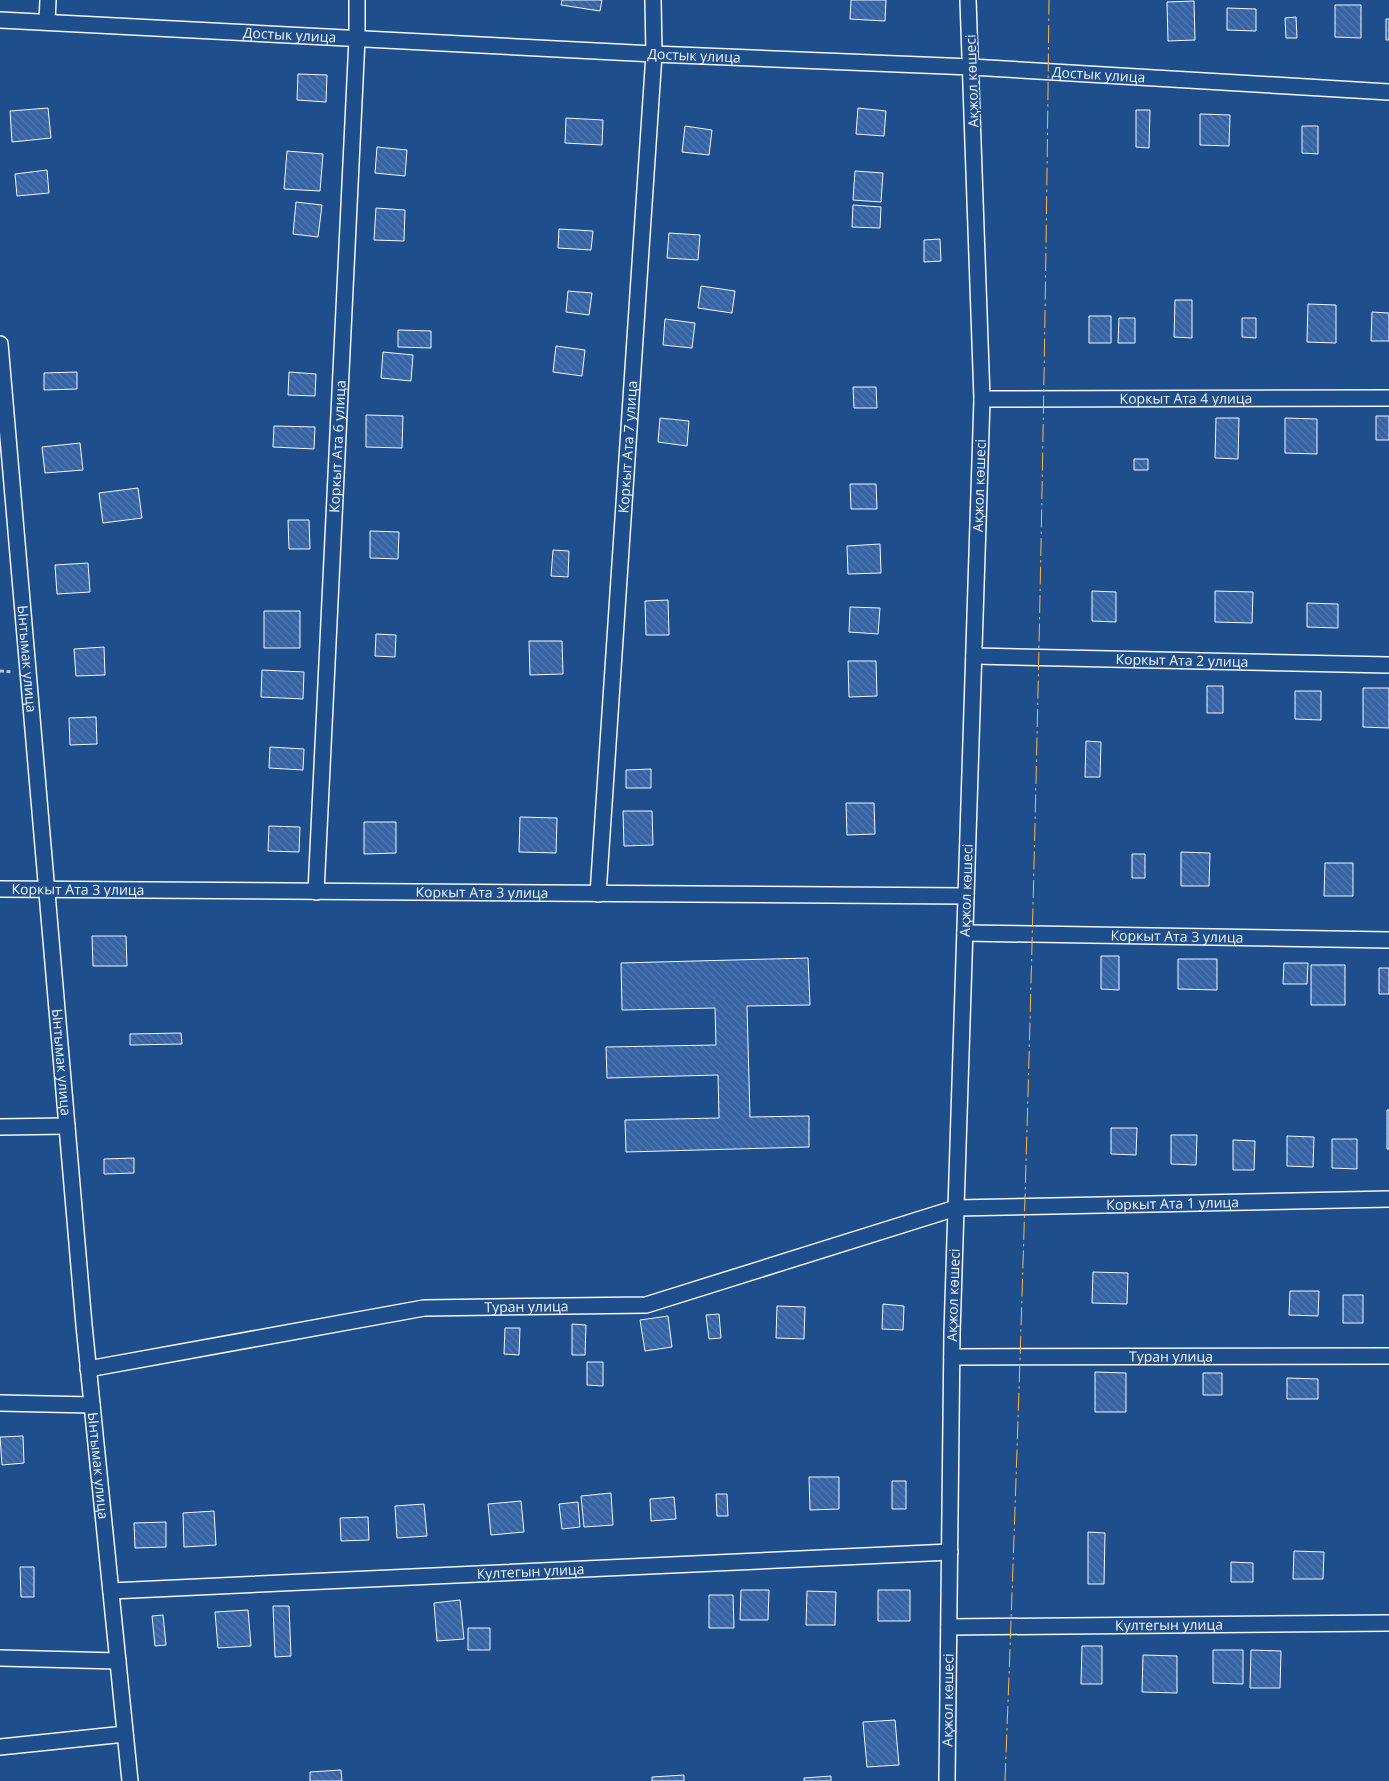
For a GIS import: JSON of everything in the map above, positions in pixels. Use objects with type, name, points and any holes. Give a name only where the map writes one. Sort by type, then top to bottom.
[{"type":"street","points":[[47,22],[48,0]]},
{"type":"street","name":"Коркыт Ата 6 улица","points":[[316,892],[358,39],[357,0]]},
{"type":"street","name":"Коркыт Ата 7 улица","points":[[598,894],[654,54],[653,0]]},
{"type":"street","name":"Ақжол көшесі","points":[[948,1781],[952,1357],[982,399],[968,0]]},
{"type":"street","name":"Достык улица","points":[[0,20],[654,54],[971,67],[1389,92]]},
{"type":"street","name":"Ынтымак улица","points":[[0,344],[88,1369],[130,1781]]},
{"type":"street","name":"Коркыт Ата 4 улица","points":[[982,399],[1389,398]]},
{"type":"street","name":"Коркыт Ата 2 улица","points":[[974,656],[1389,665]]},
{"type":"street","name":"Коркыт Ата 3 улица","points":[[0,889],[966,896]]},
{"type":"street","name":"Коркыт Ата 3 улица","points":[[965,933],[1389,940]]},
{"type":"street","points":[[0,1127],[67,1126]]},
{"type":"street","name":"Коркыт Ата 1 улица","points":[[956,1208],[1389,1199]]},
{"type":"street","name":"Туран улица","points":[[88,1369],[424,1308],[646,1305],[956,1208]]},
{"type":"street","name":"Туран улица","points":[[952,1357],[1389,1356]]},
{"type":"street","points":[[0,1403],[92,1405]]},
{"type":"street","name":"Култегын улица","points":[[111,1591],[950,1552]]},
{"type":"street","name":"Култегын улица","points":[[949,1627],[1389,1623]]},
{"type":"street","points":[[0,1658],[118,1660]]},
{"type":"street","points":[[0,1747],[125,1734]]},
{"type":"building","points":[[562,0],[602,0],[600,11],[561,5]]},
{"type":"building","points":[[851,0],[886,0],[885,21],[850,19]]},
{"type":"building","points":[[1194,1],[1195,40],[1168,41],[1167,2]]},
{"type":"building","points":[[1335,5],[1361,5],[1361,38],[1335,37]]},
{"type":"building","points":[[1227,8],[1256,9],[1256,31],[1227,30]]},
{"type":"building","points":[[1296,17],[1297,38],[1286,38],[1285,18]]},
{"type":"building","points":[[1386,19],[1389,19],[1389,40],[1386,40]]},
{"type":"building","points":[[298,74],[327,75],[326,102],[297,100]]},
{"type":"building","points":[[48,108],[51,138],[12,142],[10,111]]},
{"type":"building","points":[[858,108],[886,111],[884,136],[856,134]]},
{"type":"building","points":[[1136,110],[1150,110],[1149,148],[1136,147]]},
{"type":"building","points":[[1200,114],[1230,115],[1229,146],[1200,145]]},
{"type":"building","points":[[566,118],[603,120],[602,145],[565,143]]},
{"type":"building","points":[[685,126],[712,130],[709,155],[682,152]]},
{"type":"building","points":[[1302,126],[1318,126],[1318,154],[1302,153]]},
{"type":"building","points":[[377,147],[407,150],[405,176],[375,173]]},
{"type":"building","points":[[287,151],[323,154],[320,191],[284,189]]},
{"type":"building","points":[[47,170],[49,193],[17,196],[15,174]]},
{"type":"building","points":[[855,171],[883,173],[881,202],[853,200]]},
{"type":"building","points":[[296,202],[322,205],[318,237],[293,234]]},
{"type":"building","points":[[853,205],[881,207],[880,228],[852,227]]},
{"type":"building","points":[[376,208],[405,210],[404,241],[374,240]]},
{"type":"building","points":[[559,229],[593,231],[591,250],[558,248]]},
{"type":"building","points":[[669,233],[700,235],[698,260],[667,258]]},
{"type":"building","points":[[940,239],[941,261],[924,262],[924,240]]},
{"type":"building","points":[[701,286],[735,291],[732,313],[698,308]]},
{"type":"building","points":[[568,291],[592,293],[589,315],[566,312]]},
{"type":"building","points":[[1175,300],[1192,300],[1192,338],[1174,337]]},
{"type":"building","points":[[1308,304],[1336,305],[1336,343],[1307,342]]},
{"type":"building","points":[[1372,312],[1389,313],[1389,341],[1371,341]]},
{"type":"building","points":[[1089,316],[1111,316],[1111,343],[1089,343]]},
{"type":"building","points":[[1119,318],[1135,318],[1135,343],[1118,343]]},
{"type":"building","points":[[1242,318],[1256,318],[1256,338],[1242,337]]},
{"type":"building","points":[[665,319],[695,323],[692,348],[663,345]]},
{"type":"building","points":[[398,330],[431,331],[431,348],[398,347]]},
{"type":"building","points":[[556,346],[585,350],[582,376],[553,372]]},
{"type":"building","points":[[383,352],[413,355],[411,381],[381,378]]},
{"type":"building","points":[[77,372],[77,389],[44,390],[44,373]]},
{"type":"building","points":[[289,372],[316,374],[315,396],[288,395]]},
{"type":"building","points":[[853,387],[876,387],[877,408],[854,408]]},
{"type":"building","points":[[366,415],[403,416],[402,448],[366,447]]},
{"type":"building","points":[[1376,416],[1389,416],[1389,440],[1376,440]]},
{"type":"building","points":[[660,418],[689,421],[687,446],[658,442]]},
{"type":"building","points":[[1216,418],[1239,418],[1238,459],[1215,458]]},
{"type":"building","points":[[1285,418],[1317,419],[1317,454],[1285,453]]},
{"type":"building","points":[[274,426],[315,427],[314,449],[273,447]]},
{"type":"building","points":[[80,443],[83,470],[45,473],[42,447]]},
{"type":"building","points":[[1134,459],[1148,459],[1148,470],[1134,470]]},
{"type":"building","points":[[850,484],[876,484],[877,509],[851,509]]},
{"type":"building","points":[[138,488],[142,518],[103,523],[99,493]]},
{"type":"building","points":[[288,520],[309,520],[310,549],[289,549]]},
{"type":"building","points":[[370,531],[399,532],[398,559],[370,558]]},
{"type":"building","points":[[880,544],[881,573],[848,574],[847,546]]},
{"type":"building","points":[[553,550],[569,551],[568,577],[551,576]]},
{"type":"building","points":[[88,563],[90,592],[57,594],[55,565]]},
{"type":"building","points":[[1092,591],[1116,592],[1116,622],[1092,621]]},
{"type":"building","points":[[1215,591],[1253,592],[1252,623],[1215,622]]},
{"type":"building","points":[[668,600],[669,635],[646,635],[645,601]]},
{"type":"building","points":[[1307,603],[1338,604],[1338,628],[1307,627]]},
{"type":"building","points":[[850,607],[880,608],[878,634],[849,632]]},
{"type":"building","points":[[264,611],[300,611],[300,648],[264,648]]},
{"type":"building","points":[[376,634],[396,635],[395,657],[375,656]]},
{"type":"building","points":[[529,641],[562,641],[563,674],[530,675]]},
{"type":"building","points":[[104,647],[105,675],[76,676],[74,649]]},
{"type":"building","points":[[848,661],[876,661],[877,696],[849,697]]},
{"type":"building","points":[[262,670],[304,672],[303,699],[261,697]]},
{"type":"building","points":[[1207,686],[1223,686],[1223,713],[1207,713]]},
{"type":"building","points":[[1363,688],[1389,688],[1389,728],[1363,727]]},
{"type":"building","points":[[1295,691],[1321,691],[1321,720],[1295,719]]},
{"type":"building","points":[[96,717],[97,744],[70,745],[69,718]]},
{"type":"building","points":[[1086,741],[1101,742],[1100,777],[1085,777]]},
{"type":"building","points":[[270,747],[304,749],[303,770],[269,768]]},
{"type":"building","points":[[651,769],[651,788],[626,788],[626,770]]},
{"type":"building","points":[[846,803],[874,803],[875,834],[847,835]]},
{"type":"building","points":[[623,811],[652,811],[653,845],[624,846]]},
{"type":"building","points":[[520,817],[557,818],[556,853],[519,852]]},
{"type":"building","points":[[364,822],[396,822],[396,853],[364,854]]},
{"type":"building","points":[[269,826],[300,827],[299,852],[268,851]]},
{"type":"building","points":[[1181,852],[1210,853],[1209,886],[1181,886]]},
{"type":"building","points":[[1132,854],[1145,854],[1145,878],[1132,878]]},
{"type":"building","points":[[1325,863],[1353,863],[1353,896],[1324,896]]},
{"type":"building","points":[[92,936],[126,936],[127,966],[93,966]]},
{"type":"building","points":[[1101,956],[1119,956],[1119,990],[1101,989]]},
{"type":"building","points":[[808,958],[810,1005],[747,1006],[750,1117],[809,1116],[809,1147],[626,1152],[625,1120],[719,1118],[718,1075],[607,1078],[606,1047],[716,1045],[715,1008],[622,1010],[621,963]]},
{"type":"building","points":[[1178,959],[1217,959],[1217,990],[1178,989]]},
{"type":"building","points":[[1284,963],[1308,963],[1307,984],[1283,984]]},
{"type":"building","points":[[1311,965],[1345,965],[1345,1005],[1311,1005]]},
{"type":"building","points":[[1379,968],[1389,968],[1389,994],[1379,994]]},
{"type":"building","points":[[181,1033],[182,1044],[130,1045],[130,1034]]},
{"type":"building","points":[[1387,1110],[1389,1110],[1389,1149],[1387,1149]]},
{"type":"building","points":[[1111,1128],[1137,1128],[1136,1155],[1111,1154]]},
{"type":"building","points":[[1171,1135],[1197,1135],[1196,1165],[1171,1164]]},
{"type":"building","points":[[1287,1136],[1314,1137],[1313,1167],[1287,1166]]},
{"type":"building","points":[[1332,1139],[1357,1139],[1357,1169],[1332,1168]]},
{"type":"building","points":[[1233,1140],[1255,1141],[1254,1170],[1233,1170]]},
{"type":"building","points":[[134,1158],[134,1173],[104,1174],[104,1159]]},
{"type":"building","points":[[1093,1272],[1128,1273],[1127,1304],[1092,1303]]},
{"type":"building","points":[[1290,1291],[1319,1291],[1318,1316],[1289,1315]]},
{"type":"building","points":[[1343,1295],[1363,1295],[1363,1323],[1343,1323]]},
{"type":"building","points":[[883,1304],[904,1306],[903,1330],[882,1329]]},
{"type":"building","points":[[777,1306],[805,1307],[804,1339],[776,1338]]},
{"type":"building","points":[[719,1314],[721,1338],[709,1339],[706,1315]]},
{"type":"building","points":[[668,1316],[672,1347],[645,1351],[640,1320]]},
{"type":"building","points":[[572,1324],[586,1325],[585,1355],[572,1355]]},
{"type":"building","points":[[505,1328],[520,1328],[519,1355],[504,1354]]},
{"type":"building","points":[[587,1362],[603,1362],[603,1386],[587,1385]]},
{"type":"building","points":[[1095,1372],[1126,1373],[1126,1412],[1095,1412]]},
{"type":"building","points":[[1203,1373],[1222,1373],[1222,1395],[1203,1395]]},
{"type":"building","points":[[1287,1378],[1318,1379],[1318,1399],[1287,1399]]},
{"type":"building","points":[[23,1436],[24,1463],[2,1465],[0,1437]]},
{"type":"building","points":[[809,1477],[839,1477],[839,1509],[810,1510]]},
{"type":"building","points":[[892,1481],[906,1481],[906,1509],[892,1509]]},
{"type":"building","points":[[611,1493],[613,1525],[584,1527],[581,1496]]},
{"type":"building","points":[[716,1494],[727,1494],[728,1516],[717,1516]]},
{"type":"building","points":[[674,1497],[676,1519],[651,1521],[650,1499]]},
{"type":"building","points":[[521,1501],[524,1532],[491,1535],[488,1504]]},
{"type":"building","points":[[578,1502],[580,1527],[562,1529],[559,1504]]},
{"type":"building","points":[[424,1504],[427,1536],[397,1538],[395,1506]]},
{"type":"building","points":[[214,1511],[216,1545],[184,1547],[183,1513]]},
{"type":"building","points":[[368,1517],[369,1540],[341,1541],[340,1518]]},
{"type":"building","points":[[166,1522],[166,1547],[135,1548],[134,1523]]},
{"type":"building","points":[[1088,1532],[1105,1533],[1104,1584],[1088,1584]]},
{"type":"building","points":[[1294,1551],[1324,1552],[1323,1579],[1293,1579]]},
{"type":"building","points":[[1231,1562],[1253,1563],[1253,1582],[1231,1582]]},
{"type":"building","points":[[20,1567],[34,1567],[34,1597],[21,1597]]},
{"type":"building","points":[[741,1590],[769,1590],[768,1620],[740,1620]]},
{"type":"building","points":[[878,1590],[910,1590],[910,1621],[878,1621]]},
{"type":"building","points":[[807,1591],[836,1592],[835,1625],[806,1625]]},
{"type":"building","points":[[709,1595],[733,1595],[734,1628],[709,1628]]},
{"type":"building","points":[[460,1600],[464,1639],[437,1641],[434,1603]]},
{"type":"building","points":[[273,1606],[289,1606],[291,1656],[275,1657]]},
{"type":"building","points":[[248,1610],[251,1646],[218,1648],[215,1612]]},
{"type":"building","points":[[163,1615],[166,1645],[155,1646],[152,1616]]},
{"type":"building","points":[[468,1628],[490,1628],[490,1650],[468,1650]]},
{"type":"building","points":[[1082,1646],[1102,1646],[1102,1684],[1081,1684]]},
{"type":"building","points":[[1213,1650],[1243,1650],[1243,1684],[1213,1683]]},
{"type":"building","points":[[1251,1650],[1281,1651],[1280,1688],[1250,1688]]},
{"type":"building","points":[[1143,1655],[1177,1656],[1177,1693],[1142,1692]]},
{"type":"building","points":[[895,1720],[899,1765],[867,1767],[863,1722]]},
{"type":"building","points":[[341,1770],[342,1781],[310,1781],[310,1772]]},
{"type":"building","points":[[684,1775],[684,1781],[652,1781],[652,1777]]},
{"type":"building","points":[[831,1776],[831,1781],[804,1781],[804,1778]]},
{"type":"power","points":[[1005,1781],[1021,1336],[1039,668],[1049,0]]}]
